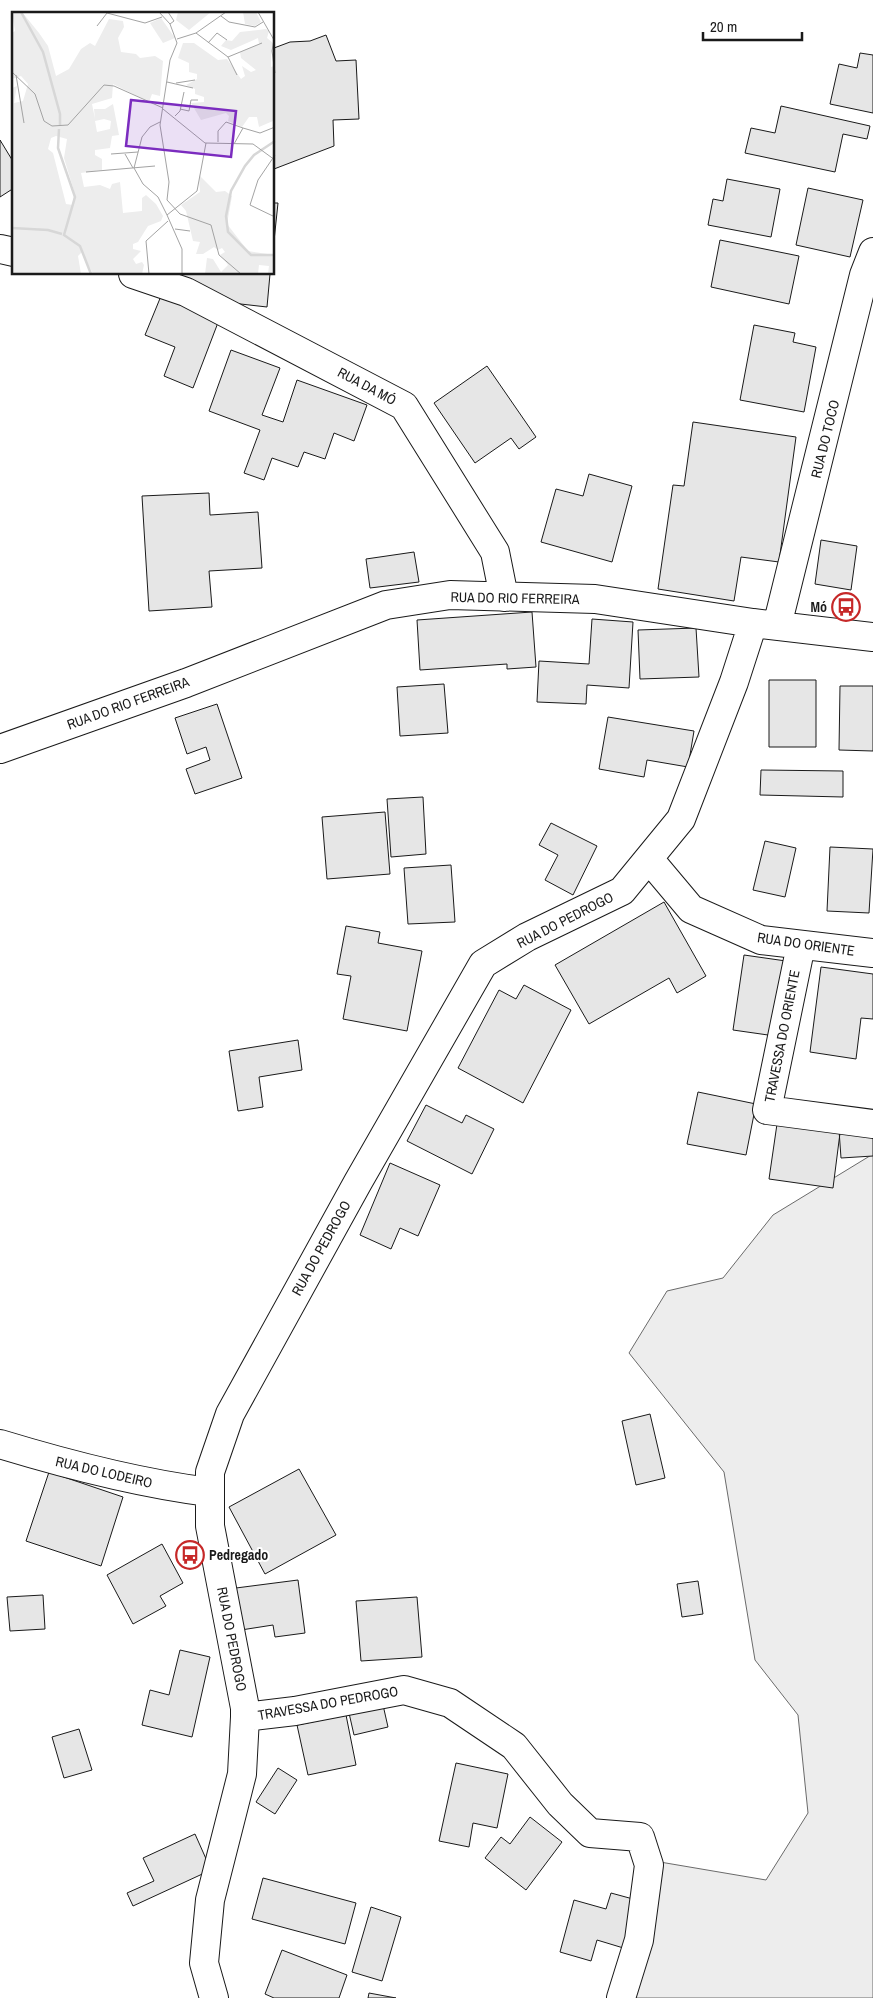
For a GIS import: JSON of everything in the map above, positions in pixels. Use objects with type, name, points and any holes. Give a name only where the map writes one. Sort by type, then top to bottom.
[{"type":"street","name":"RUA DO TOCO","points":[[765,624],[864,275],[873,252]]},
{"type":"street","name":"RUA DA MÓ","points":[[136,275],[186,292],[404,406],[495,552],[504,597]]},
{"type":"street","name":"RUA DO RIO FERREIRA","points":[[0,749],[186,683],[386,606],[450,595],[595,599],[765,624],[873,637]]},
{"type":"street","name":"RUA DO PEDROGO","points":[[214,1998],[204,1963],[210,1900],[242,1774],[245,1717],[210,1526],[210,1472],[230,1414],[358,1182],[483,964],[527,937],[622,891],[681,819],[734,682],[765,624]]},
{"type":"street","name":"RUA DO ORIENTE","points":[[649,858],[691,909],[761,940],[873,953]]},
{"type":"street","name":"TRAVESSA DO ORIENTE","points":[[800,945],[767,1110],[873,1124]]},
{"type":"street","name":"RUA DO LODEIRO","points":[[0,1444],[69,1465],[172,1487],[209,1492]]},
{"type":"street","name":"TRAVESSA DO PEDROGO","points":[[245,1717],[304,1710],[404,1690],[450,1703],[514,1746],[560,1804],[590,1833],[640,1837],[649,1865],[639,1940],[621,1998]]},
{"type":"shaded area","points":[[873,1154],[873,1998],[631,1998],[660,1862],[766,1880],[808,1813],[798,1715],[755,1660],[724,1472],[629,1353],[667,1291],[723,1278],[773,1215]]},
{"type":"building","points":[[326,35],[336,61],[356,60],[359,119],[333,120],[334,146],[275,169],[275,48],[290,42],[310,41]]},
{"type":"building","points":[[860,53],[873,55],[873,113],[830,104],[839,64],[857,68]]},
{"type":"building","points":[[781,106],[870,126],[867,139],[843,134],[835,172],[745,153],[751,128],[775,133]]},
{"type":"building","points":[[0,140],[12,160],[12,189],[0,197]]},
{"type":"building","points":[[727,179],[780,189],[771,237],[708,225],[713,199],[723,201]]},
{"type":"building","points":[[808,188],[863,200],[850,257],[796,245]]},
{"type":"building","points":[[275,203],[278,203],[275,232]]},
{"type":"building","points":[[720,240],[799,256],[789,304],[711,287]]},
{"type":"building","points":[[182,275],[270,275],[267,307],[179,297]]},
{"type":"building","points":[[161,296],[219,320],[193,388],[164,376],[175,347],[145,335]]},
{"type":"building","points":[[754,325],[795,333],[793,342],[816,347],[804,412],[740,400]]},
{"type":"building","points":[[231,350],[280,368],[262,415],[283,422],[297,380],[367,405],[354,441],[334,433],[325,459],[304,452],[298,467],[272,458],[264,480],[244,473],[260,430],[209,411]]},
{"type":"building","points":[[487,366],[536,437],[519,449],[511,438],[475,463],[434,403]]},
{"type":"building","points":[[693,422],[796,437],[779,562],[741,557],[734,601],[658,589],[673,485],[684,486]]},
{"type":"building","points":[[589,474],[632,486],[612,562],[541,542],[556,489],[583,496]]},
{"type":"building","points":[[209,493],[210,515],[258,512],[262,568],[209,571],[212,607],[149,611],[142,496]]},
{"type":"building","points":[[821,540],[857,546],[851,590],[815,584]]},
{"type":"building","points":[[414,552],[419,582],[370,588],[366,559]]},
{"type":"building","points":[[532,612],[536,667],[507,669],[507,664],[420,670],[417,620]]},
{"type":"building","points":[[592,619],[633,622],[629,688],[587,685],[586,704],[537,702],[539,661],[589,664]]},
{"type":"building","points":[[696,628],[699,677],[640,679],[638,630]]},
{"type":"building","points":[[769,680],[816,680],[816,747],[769,747]]},
{"type":"building","points":[[444,684],[448,733],[400,736],[397,687]]},
{"type":"building","points":[[840,686],[873,686],[873,751],[839,750]]},
{"type":"building","points":[[217,704],[242,778],[195,794],[186,769],[210,760],[206,747],[187,754],[175,718]]},
{"type":"building","points":[[608,717],[694,731],[688,767],[647,760],[644,777],[599,769]]},
{"type":"building","points":[[761,770],[843,771],[843,797],[760,795]]},
{"type":"building","points":[[423,797],[426,854],[391,857],[387,799]]},
{"type":"building","points":[[385,812],[390,874],[327,879],[322,817]]},
{"type":"building","points":[[551,823],[597,846],[573,895],[545,880],[558,855],[539,845]]},
{"type":"building","points":[[765,841],[796,848],[785,897],[753,890]]},
{"type":"building","points":[[830,847],[873,849],[869,913],[827,911]]},
{"type":"building","points":[[451,865],[455,922],[408,924],[404,868]]},
{"type":"building","points":[[664,902],[706,976],[677,993],[669,978],[589,1024],[555,965]]},
{"type":"building","points":[[346,926],[380,932],[378,943],[422,951],[407,1031],[343,1019],[351,976],[337,974]]},
{"type":"building","points":[[744,955],[786,961],[775,1036],[733,1030]]},
{"type":"building","points":[[821,967],[873,974],[873,1019],[861,1018],[856,1059],[810,1052]]},
{"type":"building","points":[[524,985],[571,1010],[523,1103],[458,1068],[499,990],[516,999]]},
{"type":"building","points":[[298,1040],[302,1070],[259,1077],[263,1107],[238,1111],[229,1051]]},
{"type":"building","points":[[698,1092],[756,1104],[746,1155],[687,1144]]},
{"type":"building","points":[[426,1105],[462,1123],[466,1115],[494,1129],[472,1174],[407,1141]]},
{"type":"building","points":[[777,1124],[840,1133],[833,1188],[769,1179]]},
{"type":"building","points":[[873,1128],[873,1156],[841,1158],[839,1130]]},
{"type":"building","points":[[390,1163],[440,1185],[418,1236],[400,1228],[391,1249],[360,1235]]},
{"type":"building","points":[[650,1414],[665,1478],[636,1485],[622,1421]]},
{"type":"building","points":[[299,1469],[336,1535],[265,1574],[229,1507]]},
{"type":"building","points":[[49,1472],[123,1497],[101,1566],[26,1541]]},
{"type":"building","points":[[162,1544],[183,1583],[160,1596],[166,1606],[133,1624],[107,1575]]},
{"type":"building","points":[[298,1580],[305,1633],[275,1637],[273,1625],[241,1630],[236,1588]]},
{"type":"building","points":[[698,1581],[703,1614],[682,1617],[677,1584]]},
{"type":"building","points":[[43,1595],[45,1629],[10,1631],[7,1597]]},
{"type":"building","points":[[417,1597],[422,1657],[361,1661],[356,1601]]},
{"type":"building","points":[[180,1650],[210,1657],[192,1737],[142,1725],[150,1690],[169,1695]]},
{"type":"building","points":[[383,1705],[388,1727],[354,1735],[349,1713]]},
{"type":"building","points":[[346,1715],[356,1765],[308,1775],[297,1725]]},
{"type":"building","points":[[79,1729],[92,1770],[64,1778],[52,1737]]},
{"type":"building","points":[[456,1763],[508,1774],[497,1828],[473,1823],[469,1847],[439,1841]]},
{"type":"building","points":[[278,1768],[297,1780],[275,1814],[256,1802]]},
{"type":"building","points":[[530,1817],[562,1842],[526,1890],[485,1858],[501,1837],[510,1844]]},
{"type":"building","points":[[195,1834],[211,1870],[133,1906],[127,1893],[154,1881],[143,1858]]},
{"type":"building","points":[[263,1878],[356,1903],[345,1944],[252,1919]]},
{"type":"building","points":[[611,1893],[644,1902],[630,1950],[597,1940],[591,1961],[560,1952],[574,1900],[606,1909]]},
{"type":"building","points":[[371,1907],[401,1917],[382,1981],[352,1972]]},
{"type":"building","points":[[282,1950],[347,1975],[339,1998],[274,1998],[265,1994]]},
{"type":"building","points":[[369,1993],[396,1998],[368,1998]]},
{"type":"place","name":"Mó","points":[[846,607]]},
{"type":"place","name":"Pedregado","points":[[190,1555]]}]
